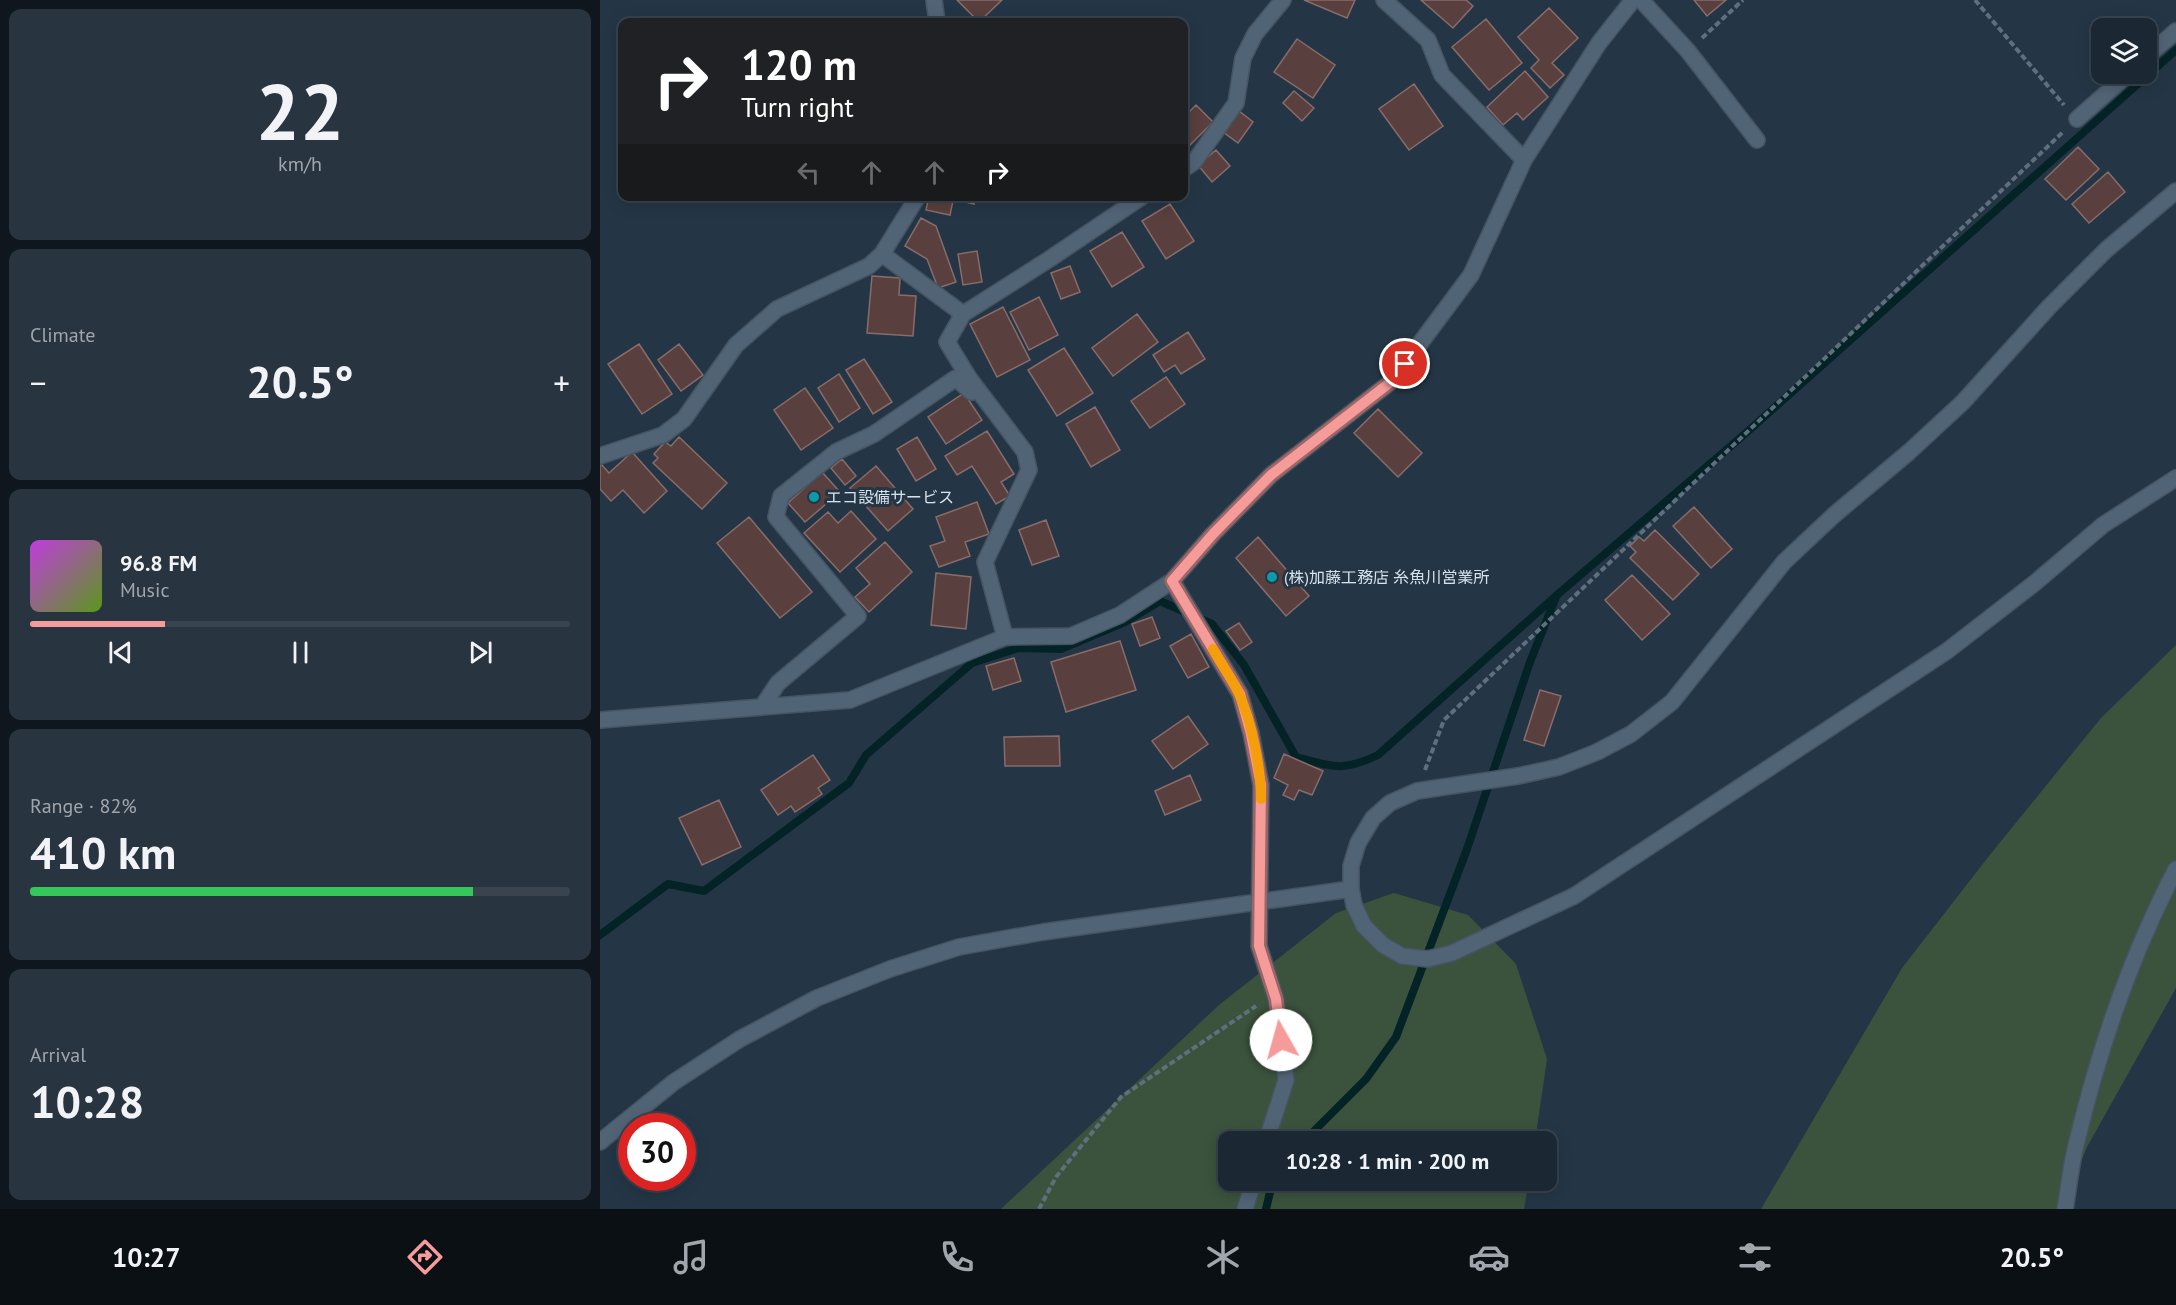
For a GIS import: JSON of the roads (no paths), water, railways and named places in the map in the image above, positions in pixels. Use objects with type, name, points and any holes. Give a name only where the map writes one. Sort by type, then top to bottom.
[{"type":"street","points":[[934,0],[936,18]]},
{"type":"street","points":[[1188,166],[1194,162],[1236,103],[1242,58],[1254,34],[1283,0]]},
{"type":"street","points":[[1384,0],[1428,40],[1442,75],[1524,160]]},
{"type":"street","points":[[600,720],[850,700],[1005,637],[1071,636],[1120,615],[1172,581],[1213,534],[1271,475],[1392,381],[1471,275],[1524,160],[1599,43],[1633,0]]},
{"type":"street","points":[[1641,0],[1688,51],[1757,140]]},
{"type":"street","points":[[2157,47],[2176,31]]},
{"type":"street","points":[[2077,119],[2117,84]]},
{"type":"street","points":[[2176,190],[2106,250],[2065,290],[1963,402],[1784,562],[1678,694],[1650,720],[1631,734],[1597,753],[1559,767],[1518,776],[1417,791],[1390,803],[1373,818],[1358,843],[1352,866],[1351,889],[1354,905],[1364,926],[1383,945],[1402,956],[1428,959],[1452,953],[1574,896],[1947,651],[2036,582],[2103,525],[2176,478]]},
{"type":"street","points":[[600,456],[663,435],[684,419],[736,345],[777,309],[869,266],[882,254],[915,201]]},
{"type":"street","points":[[1005,637],[985,562],[1029,471],[1025,452],[979,391],[947,342],[963,314],[1135,201]]},
{"type":"street","points":[[882,254],[963,314]]},
{"type":"street","points":[[762,707],[778,683],[858,616],[776,517],[781,496],[836,452],[874,434],[956,378],[971,393],[979,391]]},
{"type":"street","points":[[1172,581],[1240,694],[1261,785],[1259,946],[1276,999],[1286,1080],[1270,1131]]},
{"type":"street","points":[[2065,1209],[2076,1143],[2108,1029],[2128,969],[2176,869]]},
{"type":"street","points":[[600,1142],[674,1082],[740,1039],[817,998],[890,969],[959,948],[1043,932],[1351,889]]},
{"type":"street","points":[[1245,1209],[1251,1191]]},
{"type":"waterway","points":[[600,935],[668,884],[704,891],[849,783],[866,755],[972,663],[1018,648],[1061,649],[1125,622],[1160,601],[1212,624],[1244,665],[1296,757],[1329,765],[1346,766],[1378,755],[1557,595],[1746,433],[2176,50]]},
{"type":"waterway","points":[[1314,1131],[1366,1079],[1396,1037],[1467,849],[1530,662],[1556,597]]},
{"type":"waterway","points":[[1266,1209],[1270,1191]]},
{"type":"place","name":"エコ設備サービス","points":[[814,497]]},
{"type":"place","name":"(株)加藤工務店 糸魚川営業所","points":[[1272,577]]}]
